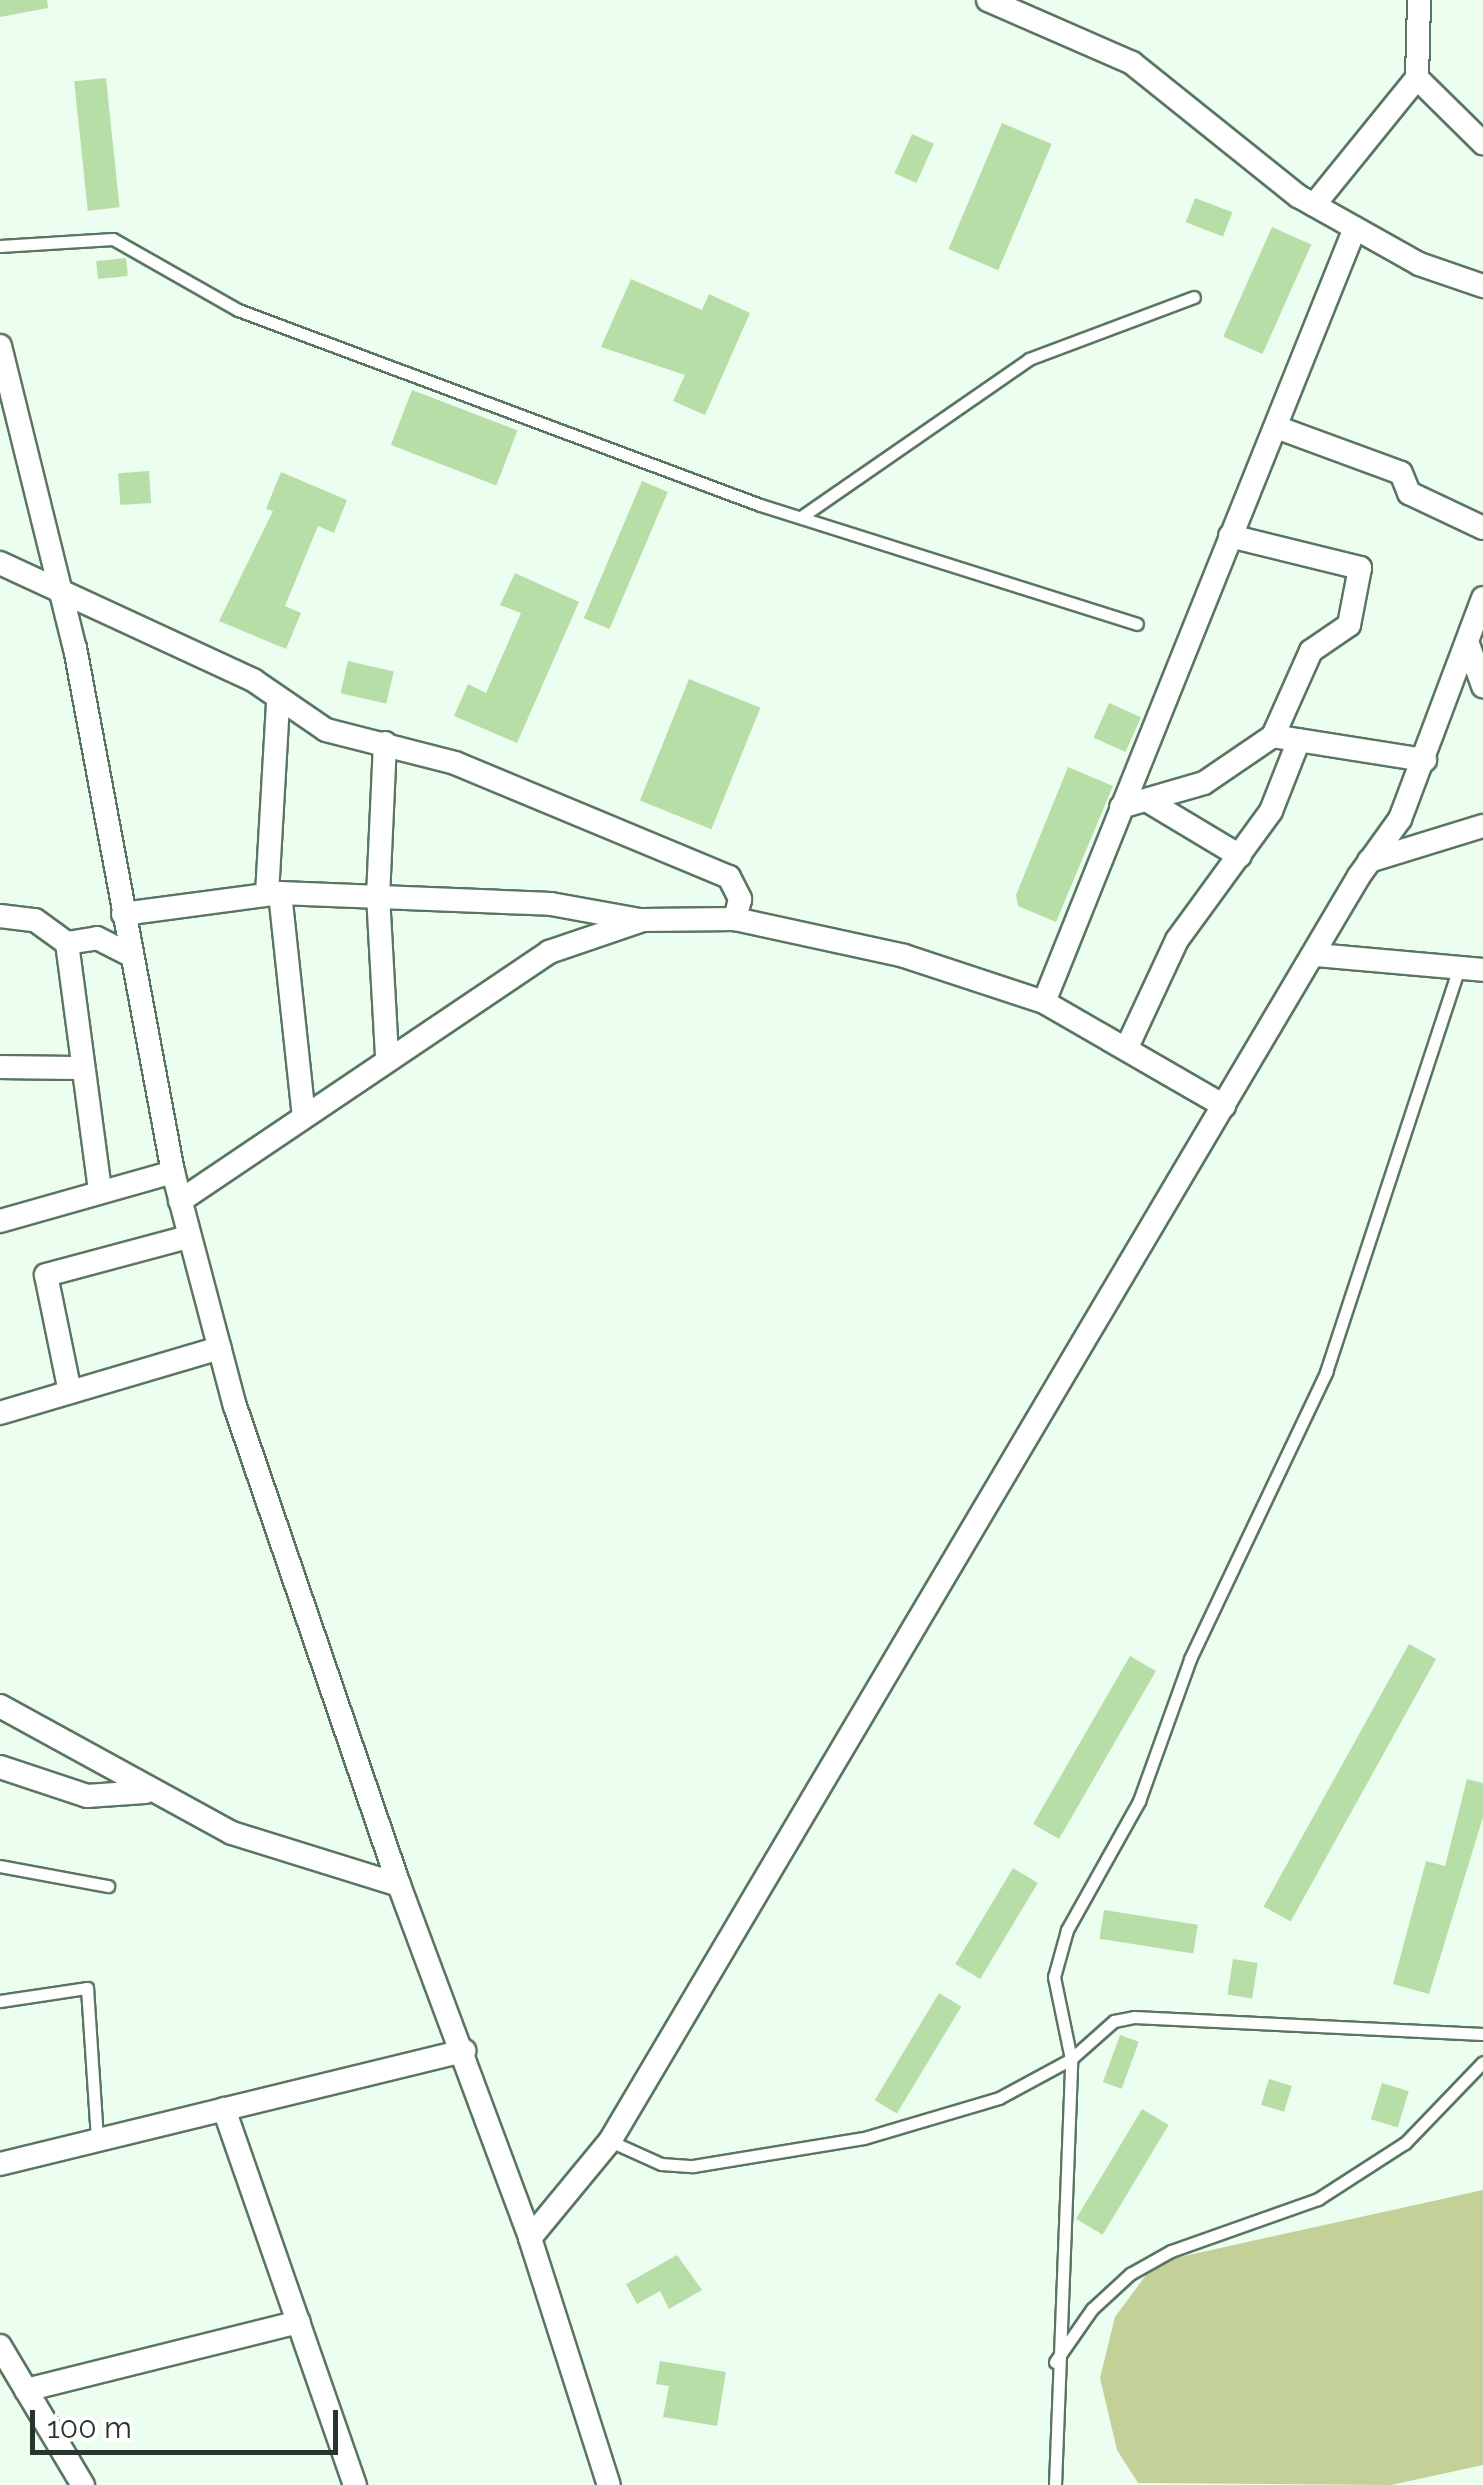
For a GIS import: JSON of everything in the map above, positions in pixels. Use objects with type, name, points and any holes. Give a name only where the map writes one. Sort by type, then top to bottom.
[{"type":"street","points":[[991,0],[1132,63],[1267,177],[1419,264],[1483,286]]},
{"type":"street","points":[[1314,205],[1417,78],[1419,0]]},
{"type":"street","points":[[1417,78],[1483,143]]},
{"type":"street","points":[[1044,1002],[1355,228]]},
{"type":"street","points":[[0,346],[62,597],[188,1237],[220,1348],[399,1885],[464,2051],[530,2238],[609,2485]]},
{"type":"street","points":[[1276,427],[1402,473],[1408,493],[1483,528]]},
{"type":"street","points":[[1121,806],[1215,778],[1273,736],[1316,643],[1349,625],[1360,568],[1230,536]]},
{"type":"street","points":[[0,563],[62,597],[253,680],[278,701],[326,730],[386,743],[523,788],[729,877],[740,899],[735,919]]},
{"type":"street","points":[[530,2238],[610,2140],[1369,861],[1400,818],[1483,598]]},
{"type":"street","points":[[1468,644],[1483,686]]},
{"type":"street","points":[[278,701],[274,894],[304,1116]]},
{"type":"street","points":[[1273,736],[1425,760]]},
{"type":"street","points":[[1128,1045],[1177,940],[1271,811],[1299,740]]},
{"type":"street","points":[[386,743],[378,895],[386,1056]]},
{"type":"street","points":[[1148,801],[1240,856]]},
{"type":"street","points":[[1369,861],[1483,826]]},
{"type":"street","points":[[123,914],[274,894],[551,904],[642,920],[735,919],[904,956],[1044,1002],[1128,1045],[1224,1106]]},
{"type":"street","points":[[0,916],[52,924],[67,943],[100,1191]]},
{"type":"street","points":[[180,1202],[386,1056],[548,952],[642,920]]},
{"type":"street","points":[[67,943],[97,938],[131,955]]},
{"type":"street","points":[[1316,955],[1472,968]]},
{"type":"street","points":[[0,1067],[83,1068]]},
{"type":"street","points":[[0,1221],[173,1172]]},
{"type":"street","points":[[70,1392],[46,1275],[188,1237]]},
{"type":"street","points":[[0,1412],[220,1348]]},
{"type":"street","points":[[0,1706],[146,1792],[232,1833],[399,1885]]},
{"type":"street","points":[[0,1767],[88,1796],[146,1792]]},
{"type":"street","points":[[0,2164],[464,2051]]},
{"type":"street","points":[[224,2109],[355,2485]]},
{"type":"street","points":[[26,2390],[299,2322]]},
{"type":"street","points":[[0,2346],[83,2485]]},
{"type":"lane","points":[[0,246],[113,239],[238,310],[801,518],[1138,624]]},
{"type":"lane","points":[[801,518],[1029,359],[1194,297]]},
{"type":"lane","points":[[1055,2485],[1055,2363],[1071,2059],[1054,2000],[1066,1930],[1139,1801],[1190,1659],[1326,1372],[1472,968]]},
{"type":"lane","points":[[0,1866],[108,1886]]},
{"type":"lane","points":[[0,2002],[88,1988],[98,2139]]},
{"type":"lane","points":[[610,2140],[661,2164],[693,2166],[864,2138],[999,2098],[1071,2059],[1114,2021],[1134,2017],[1483,2034]]},
{"type":"lane","points":[[1055,2363],[1092,2310],[1130,2274],[1171,2251],[1318,2199],[1406,2143],[1483,2062]]},
{"type":"green space","points":[[1483,2190],[1483,2465],[1391,2485],[1138,2483],[1117,2450],[1100,2378],[1115,2317],[1149,2271],[1166,2260]]},
{"type":"building","points":[[0,0],[47,0],[48,8],[0,17]]},
{"type":"building","points":[[106,78],[120,207],[88,211],[74,81]]},
{"type":"building","points":[[1002,123],[1052,144],[998,270],[948,249]]},
{"type":"building","points":[[912,134],[934,144],[916,183],[895,173]]},
{"type":"building","points":[[1195,198],[1232,212],[1223,237],[1186,222]]},
{"type":"building","points":[[1272,227],[1311,244],[1262,354],[1223,337]]},
{"type":"building","points":[[126,258],[128,276],[98,279],[96,261]]},
{"type":"building","points":[[631,279],[702,310],[709,294],[750,313],[705,415],[673,401],[685,375],[601,347]]},
{"type":"building","points":[[412,390],[517,430],[496,486],[391,445]]},
{"type":"building","points":[[149,471],[151,503],[120,505],[118,473]]},
{"type":"building","points":[[281,472],[347,500],[334,533],[318,526],[285,606],[301,613],[286,649],[219,621],[273,511],[266,509]]},
{"type":"building","points":[[642,481],[668,492],[610,629],[584,618]]},
{"type":"building","points":[[515,573],[579,602],[517,743],[454,716],[468,684],[486,693],[521,613],[500,605]]},
{"type":"building","points":[[348,661],[394,672],[386,704],[341,693]]},
{"type":"building","points":[[689,679],[760,708],[711,829],[640,800]]},
{"type":"building","points":[[1109,703],[1141,717],[1126,752],[1094,738]]},
{"type":"building","points":[[1068,767],[1113,786],[1056,922],[1018,906],[1016,895]]},
{"type":"building","points":[[1409,1644],[1436,1659],[1291,1921],[1264,1906]]},
{"type":"building","points":[[1130,1656],[1156,1671],[1059,1839],[1033,1824]]},
{"type":"building","points":[[1467,1779],[1483,1783],[1483,1817],[1429,1994],[1393,1984],[1426,1861],[1445,1866]]},
{"type":"building","points":[[1013,1868],[1038,1883],[980,1979],[955,1964]]},
{"type":"building","points":[[1104,1910],[1198,1925],[1193,1954],[1099,1939]]},
{"type":"building","points":[[1233,1959],[1258,1963],[1252,1998],[1227,1995]]},
{"type":"building","points":[[939,1993],[961,2006],[897,2114],[875,2100]]},
{"type":"building","points":[[1120,2035],[1139,2042],[1122,2089],[1103,2082]]},
{"type":"building","points":[[1269,2079],[1292,2086],[1284,2112],[1261,2105]]},
{"type":"building","points":[[1382,2083],[1409,2091],[1398,2128],[1371,2119]]},
{"type":"building","points":[[1142,2109],[1169,2125],[1103,2235],[1076,2219]]},
{"type":"building","points":[[677,2255],[702,2290],[669,2309],[660,2291],[637,2304],[626,2284]]},
{"type":"building","points":[[660,2361],[726,2372],[717,2426],[663,2417],[669,2386],[656,2384]]}]
